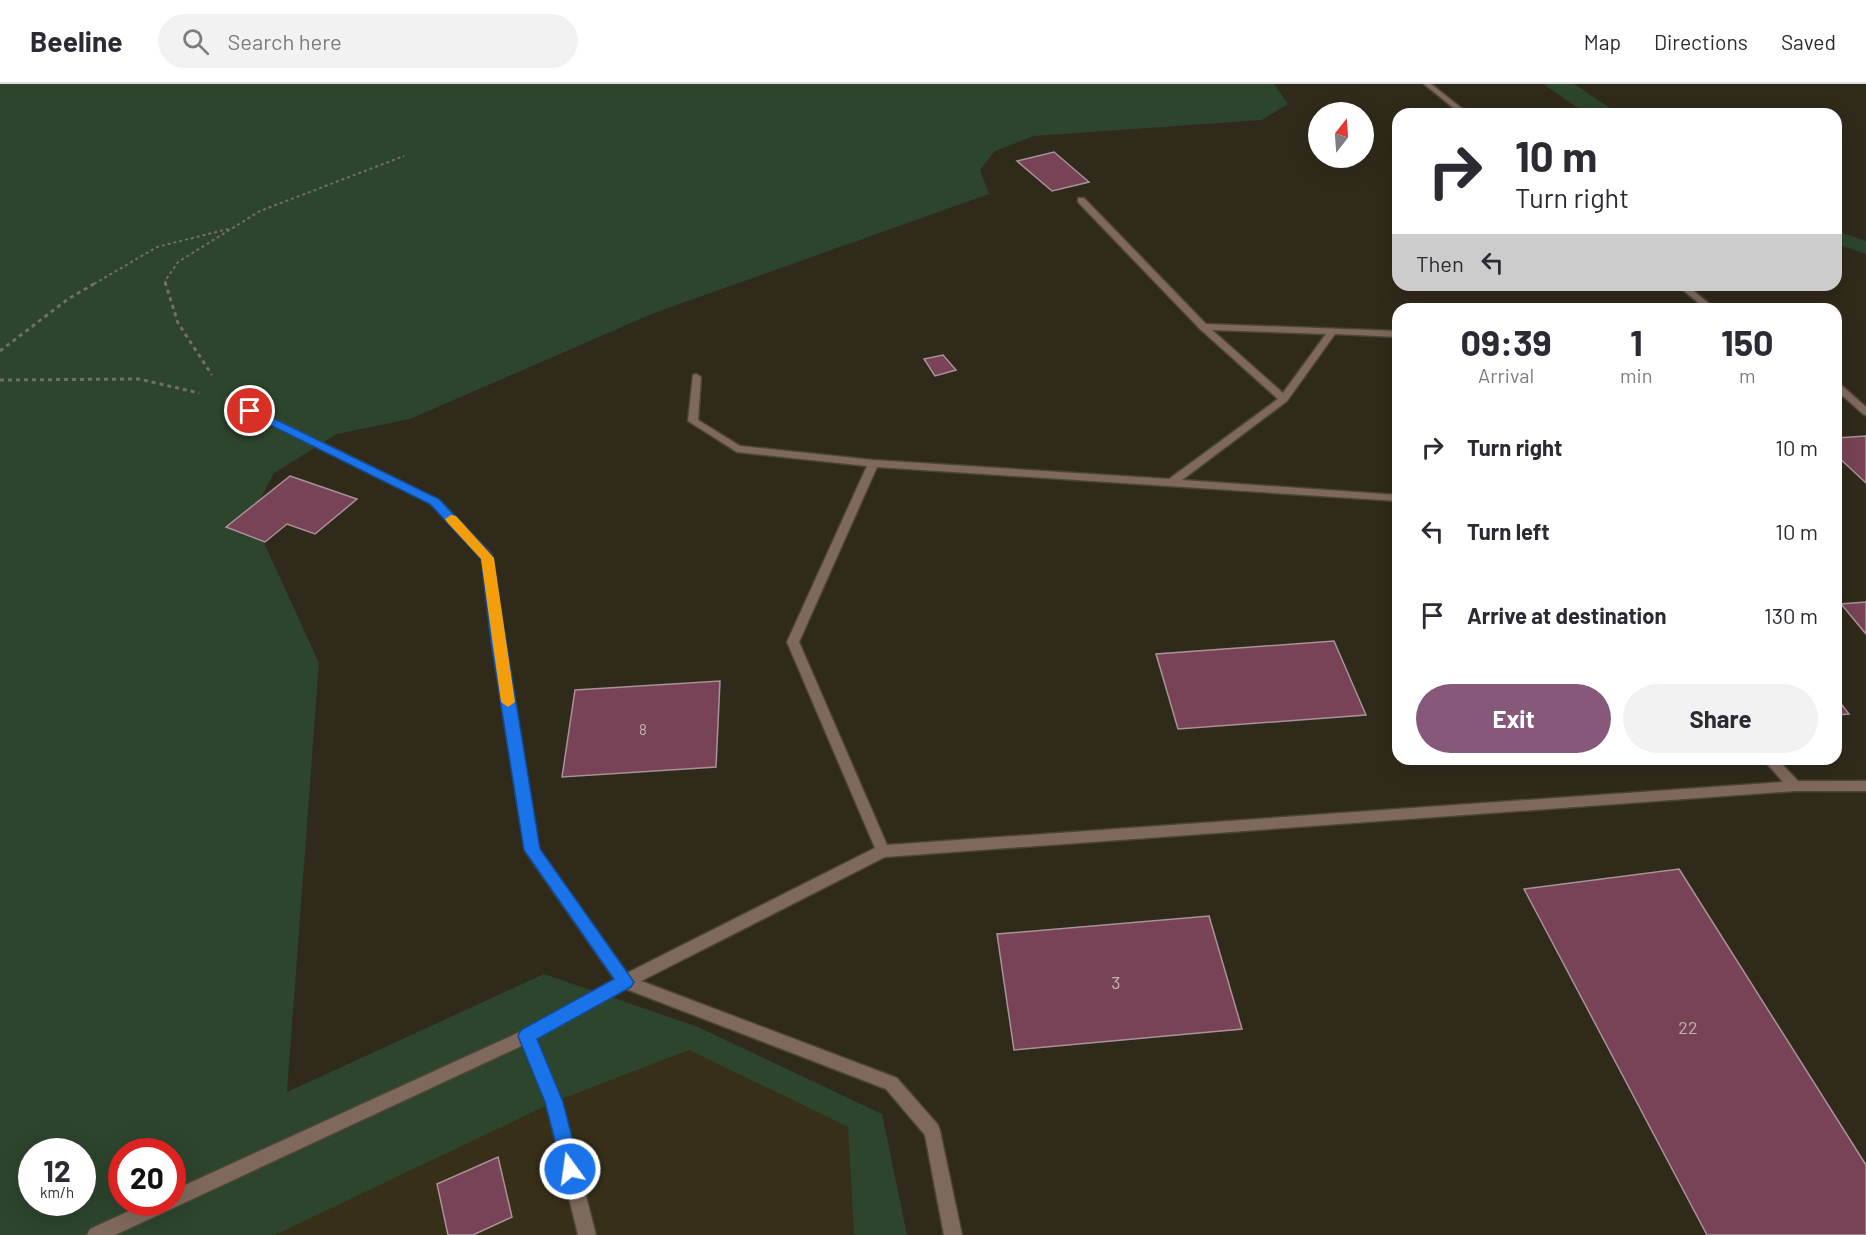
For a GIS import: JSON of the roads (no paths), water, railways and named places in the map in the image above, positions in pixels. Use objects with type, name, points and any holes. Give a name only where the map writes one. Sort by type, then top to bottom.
[{"type":"street","points":[[1427,84],[1457,108]]},
{"type":"street","points":[[1081,200],[1203,327],[1284,399]]},
{"type":"street","points":[[1689,291],[1704,303]]},
{"type":"street","points":[[1203,327],[1392,334]]},
{"type":"street","points":[[1171,483],[1284,399],[1332,332]]},
{"type":"street","points":[[696,377],[693,422],[736,449],[873,463],[1392,498]]},
{"type":"street","points":[[1842,390],[1866,412]]},
{"type":"street","points":[[229,400],[435,502],[488,558],[498,642],[532,850],[626,982],[891,1083],[932,1131],[953,1235]]},
{"type":"street","points":[[873,463],[793,642],[883,851]]},
{"type":"street","points":[[1775,765],[1795,786]]},
{"type":"street","points":[[186,1194],[527,1036],[626,982],[883,851],[1795,786],[1866,786]]},
{"type":"street","points":[[527,1036],[554,1102],[586,1235]]},
{"type":"street","points":[[96,1235],[137,1216]]}]
